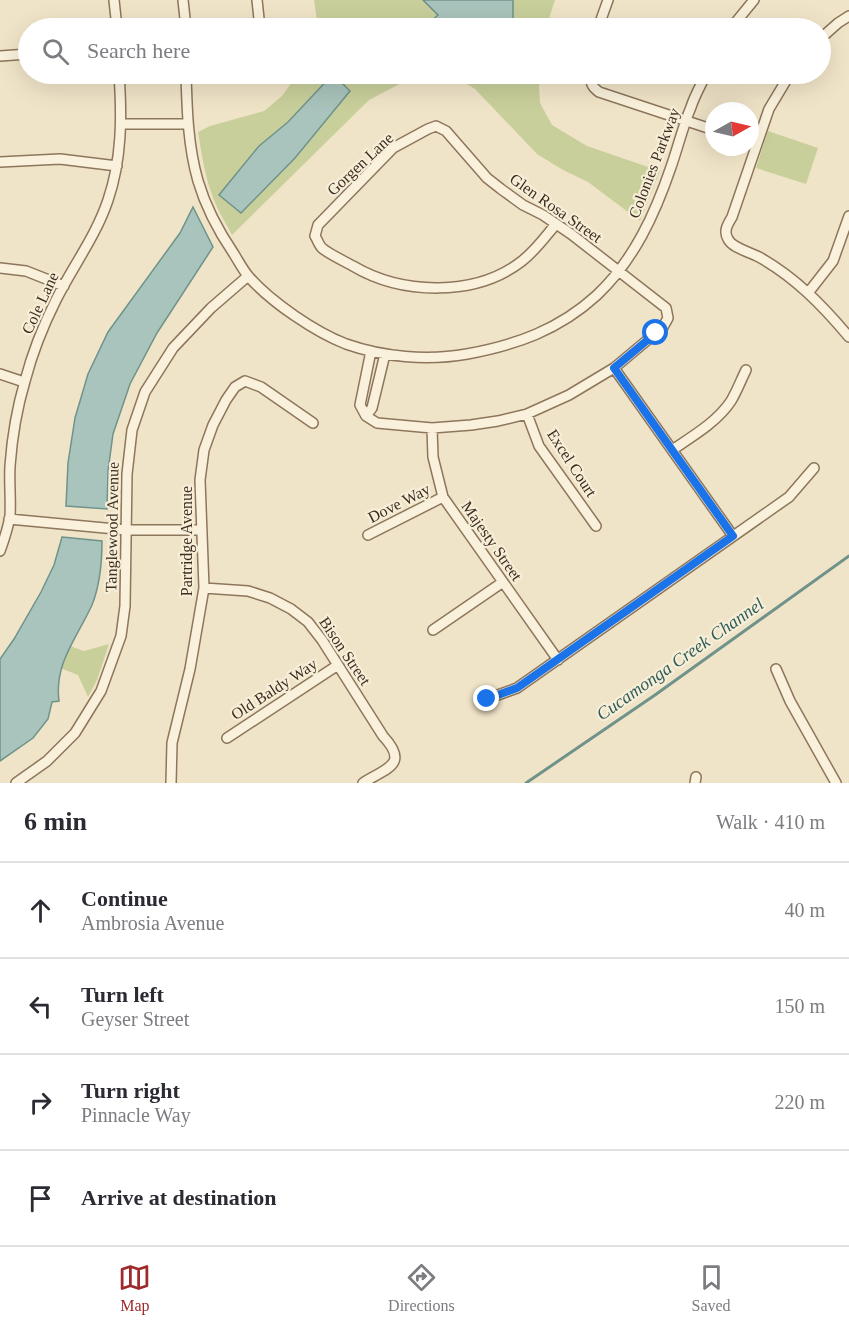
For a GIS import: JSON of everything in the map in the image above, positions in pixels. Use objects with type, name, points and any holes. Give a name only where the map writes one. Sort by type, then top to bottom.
[{"type":"street","points":[[114,0],[116,18]]},
{"type":"street","points":[[183,0],[185,18]]},
{"type":"street","points":[[257,0],[259,18]]},
{"type":"street","points":[[602,18],[608,0]]},
{"type":"street","points":[[739,18],[754,0]]},
{"type":"street","points":[[831,29],[849,16]]},
{"type":"street","points":[[0,56],[18,55]]},
{"type":"street","name":"Cole Lane","points":[[0,551],[9,519],[5,479],[24,381],[48,317],[63,286],[90,241],[108,201],[117,166],[121,124],[119,84]]},
{"type":"street","name":"Colonies Parkway","points":[[186,84],[187,124],[198,181],[206,206],[248,276],[281,305],[308,324],[345,343],[385,354],[428,357],[454,356],[518,343],[571,316],[596,296],[619,272],[636,247],[656,209],[691,107],[701,84]]},
{"type":"street","points":[[592,84],[599,92],[705,127]]},
{"type":"street","points":[[759,131],[784,84]]},
{"type":"street","points":[[121,124],[187,124]]},
{"type":"street","name":"Glen Rosa Street","points":[[436,126],[446,131],[488,178],[501,189],[571,234],[666,308],[668,318],[663,327],[614,368]]},
{"type":"street","name":"Gorgen Lane","points":[[436,126],[393,148],[318,225],[315,236],[322,248],[378,279],[409,287],[440,288],[471,284],[498,275],[521,262],[556,224]]},
{"type":"street","points":[[750,156],[732,218],[726,228],[726,237],[733,245],[783,272],[828,312],[849,338]]},
{"type":"street","points":[[0,162],[60,159],[117,166]]},
{"type":"street","points":[[808,293],[833,261],[849,216]]},
{"type":"street","points":[[0,268],[26,271],[63,286]]},
{"type":"street","name":"Tanglewood Avenue","points":[[16,783],[47,761],[75,733],[102,692],[121,636],[125,606],[127,474],[132,430],[145,392],[173,348],[211,308],[248,276]]},
{"type":"street","points":[[371,351],[360,405],[366,416],[377,423],[432,428],[471,425],[527,414],[569,395],[614,368],[733,536]]},
{"type":"street","points":[[366,416],[372,408],[385,354]]},
{"type":"street","points":[[672,450],[700,431],[725,408],[746,370]]},
{"type":"street","points":[[0,374],[24,381]]},
{"type":"street","name":"Partridge Avenue","points":[[171,783],[172,743],[190,669],[204,588],[200,480],[204,450],[213,425],[226,400],[236,387],[245,381],[261,387],[313,423]]},
{"type":"street","name":"Excel Court","points":[[527,414],[539,446],[596,525]]},
{"type":"street","name":"Majesty Street","points":[[432,428],[432,456],[443,497],[558,660]]},
{"type":"street","points":[[487,699],[517,688],[558,660],[789,496],[814,468]]},
{"type":"street","name":"Dove Way","points":[[368,535],[443,497]]},
{"type":"street","points":[[9,519],[126,530],[201,530]]},
{"type":"street","points":[[433,630],[503,582]]},
{"type":"street","name":"Bison Street","points":[[204,588],[248,591],[270,598],[291,609],[308,622],[322,640],[383,736],[392,746],[395,754],[389,769],[363,783]]},
{"type":"street","name":"Old Baldy Way","points":[[227,738],[338,665]]},
{"type":"street","points":[[776,669],[790,701],[836,783]]},
{"type":"green space","points":[[314,0],[555,0],[549,18],[317,18]]},
{"type":"green space","points":[[399,84],[369,100],[232,235],[216,205],[210,187],[198,132],[210,126],[264,111],[282,96],[290,85]]},
{"type":"green space","points":[[467,84],[539,84],[540,103],[552,125],[587,146],[660,171],[640,221],[588,182],[537,154],[475,89]]},
{"type":"green space","points":[[768,131],[818,148],[806,184],[756,168]]},
{"type":"green space","points":[[109,644],[97,680],[88,697],[78,675],[60,668],[70,646],[84,651]]},
{"type":"water","points":[[423,0],[513,0],[513,18],[435,18],[438,15]]},
{"type":"water","points":[[324,84],[343,84],[350,91],[295,158],[241,213],[219,195],[259,146],[288,122]]},
{"type":"water","points":[[193,207],[213,247],[157,333],[130,384],[113,434],[108,471],[107,509],[66,506],[68,463],[75,418],[88,374],[108,332],[180,233]]},
{"type":"water","points":[[62,537],[102,541],[97,590],[92,605],[63,663],[58,687],[59,701],[52,702],[48,719],[33,738],[0,761],[0,659],[41,592],[54,565]]},
{"type":"waterway","name":"Cucamonga Creek Channel","points":[[526,783],[655,695],[849,556]]},
{"type":"route","points":[[487,699],[517,688],[733,536],[614,368],[656,333]]}]
